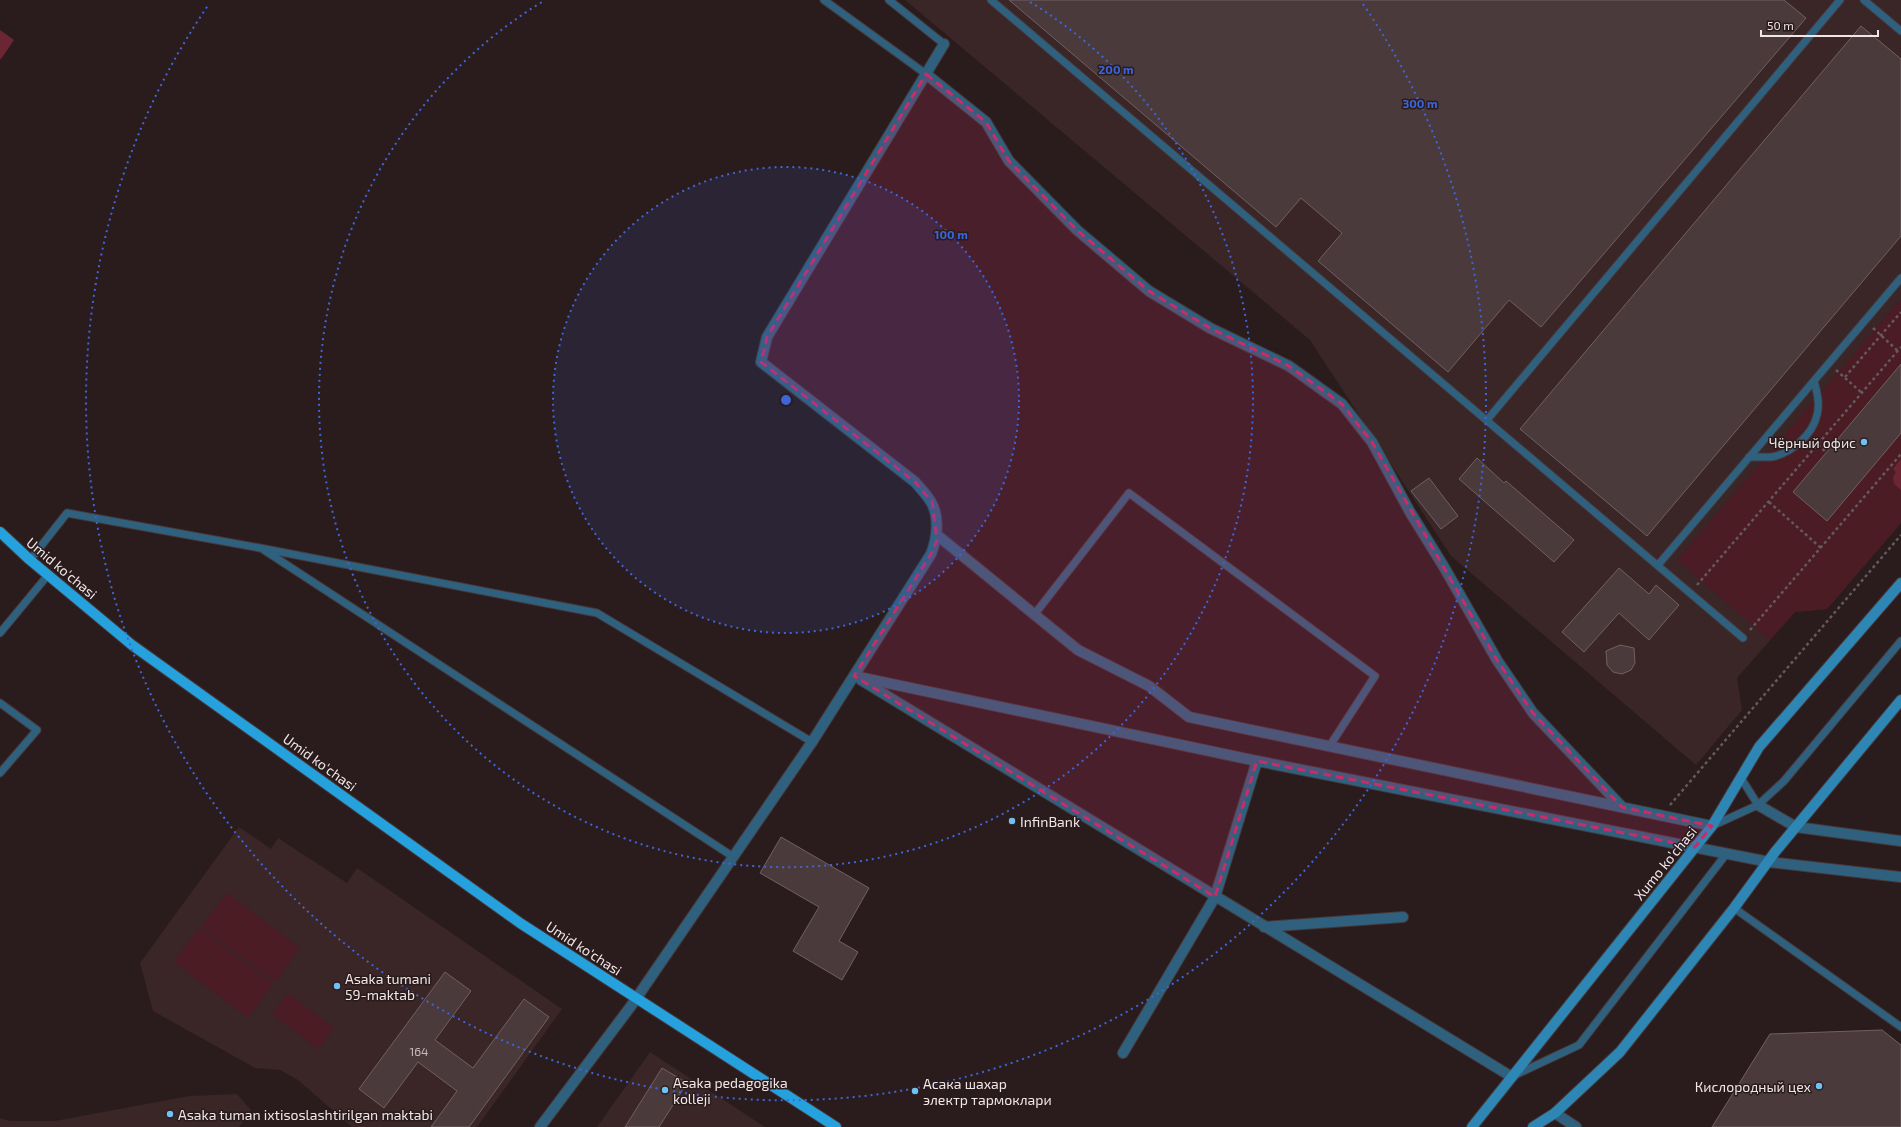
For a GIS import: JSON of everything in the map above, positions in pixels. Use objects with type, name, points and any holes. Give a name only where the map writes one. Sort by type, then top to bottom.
[{"type":"main road","name":"Umid ko'chasi","points":[[0,532],[30,560],[145,654],[520,923],[836,1127]]},
{"type":"main road","points":[[1712,826],[1759,747],[1901,584]]},
{"type":"main road","points":[[1533,1127],[1554,1113],[1620,1052],[1796,827],[1901,700]]},
{"type":"main road","name":"Xumo ko’chasi","points":[[1472,1127],[1712,826]]},
{"type":"street","points":[[540,1127],[636,998],[732,856],[812,742],[931,554],[937,535],[936,518],[932,502],[915,482],[761,362],[767,336],[944,44]]},
{"type":"street","points":[[926,74],[986,122],[1009,161],[1077,230],[1149,291],[1210,328],[1289,366],[1342,404],[1372,442],[1410,512],[1444,567],[1497,660],[1532,713],[1622,807]]},
{"type":"street","points":[[937,535],[1078,650],[1149,686],[1189,717],[1712,826]]},
{"type":"street","points":[[854,676],[1257,761],[1769,862],[1901,877]]},
{"type":"street","points":[[854,676],[1512,1077]]},
{"type":"street","points":[[1123,1053],[1215,897],[1257,761]]},
{"type":"street","points":[[1758,805],[1796,827],[1901,841]]},
{"type":"street","points":[[1264,927],[1403,917]]},
{"type":"street","points":[[1554,1113],[1576,1127]]},
{"type":"lane","points":[[824,0],[926,74]]},
{"type":"lane","points":[[889,0],[944,44]]},
{"type":"lane","points":[[991,0],[1743,638]]},
{"type":"lane","points":[[1487,420],[1840,0]]},
{"type":"lane","points":[[1864,0],[1901,32]]},
{"type":"lane","points":[[1658,565],[1901,278]]},
{"type":"lane","points":[[1749,457],[1772,456],[1791,449],[1807,435],[1817,416],[1818,400],[1814,381]]},
{"type":"lane","points":[[1034,615],[1129,494],[1375,676],[1329,747]]},
{"type":"lane","points":[[30,560],[67,513],[597,612],[812,742]]},
{"type":"lane","points":[[260,548],[732,856]]},
{"type":"lane","points":[[0,633],[48,575]]},
{"type":"lane","name":"Xumo ko’chasi","points":[[1712,826],[1758,805],[1784,782],[1901,641]]},
{"type":"lane","points":[[0,703],[37,730],[0,773]]},
{"type":"lane","points":[[1741,778],[1758,805]]},
{"type":"lane","points":[[1512,1077],[1579,1045],[1727,853]]},
{"type":"lane","points":[[1734,908],[1901,1027]]},
{"type":"path","points":[[1845,377],[1901,312]]},
{"type":"path","points":[[1865,321],[1898,351]]},
{"type":"path","points":[[1690,593],[1901,348]]},
{"type":"path","points":[[1828,364],[1862,393]]},
{"type":"path","points":[[1807,435],[1826,452]]},
{"type":"path","points":[[1743,638],[1901,454]]},
{"type":"path","points":[[1769,502],[1821,548]]},
{"type":"path","points":[[1661,816],[1901,535]]},
{"type":"highlighted area","points":[[926,74],[986,122],[1009,161],[1077,230],[1149,291],[1210,328],[1289,366],[1342,404],[1372,442],[1497,660],[1533,713],[1622,807],[1712,826],[1695,847],[1257,761],[1215,897],[854,676],[931,554],[937,540],[932,502],[915,482],[761,362],[767,337]]},
{"type":"shaded area","points":[[905,0],[1901,0],[1901,523],[1827,609],[1795,612],[1737,678],[1742,710],[1696,765],[1451,556],[1310,340]]},
{"type":"shaded area","points":[[0,30],[14,40],[1,59],[0,59]]},
{"type":"shaded area","points":[[1901,299],[1901,523],[1827,609],[1795,612],[1770,640],[1677,560]]},
{"type":"shaded area","points":[[1901,459],[1901,490],[1894,484],[1893,477],[1896,472],[1893,469]]},
{"type":"shaded area","name":"Asaka tumani 59-maktab","points":[[239,827],[271,849],[278,838],[347,883],[357,868],[562,1009],[477,1127],[352,1127],[298,1080],[280,1070],[255,1068],[153,1011],[140,963]]},
{"type":"shaded area","points":[[227,893],[300,948],[275,982],[201,927]]},
{"type":"shaded area","points":[[199,928],[273,984],[248,1018],[174,962]]},
{"type":"shaded area","points":[[288,993],[334,1028],[318,1049],[272,1014]]},
{"type":"shaded area","name":"Asaka pedagogika kolleji","points":[[650,1052],[765,1127],[597,1127]]},
{"type":"shaded area","name":"Asaka tuman ixtisoslashtirilgan maktabi","points":[[237,1094],[251,1110],[239,1127],[0,1127],[0,1118],[10,1121],[55,1121],[189,1096]]},
{"type":"building","points":[[1009,0],[1784,0],[1806,18],[1541,327],[1509,300],[1448,372],[1318,261],[1342,233],[1301,198],[1276,227]]},
{"type":"building","points":[[1861,26],[1901,59],[1901,236],[1647,536],[1520,429]]},
{"type":"building","name":"Чёрный офис","points":[[1901,364],[1901,433],[1827,521],[1793,492]]},
{"type":"building","points":[[1477,458],[1504,483],[1506,481],[1574,540],[1554,562],[1459,479]]},
{"type":"building","points":[[1429,478],[1458,516],[1441,529],[1411,491]]},
{"type":"building","points":[[1619,568],[1649,594],[1656,585],[1679,605],[1649,640],[1619,613],[1584,652],[1562,632]]},
{"type":"building","points":[[1620,645],[1634,648],[1635,663],[1631,670],[1622,674],[1613,672],[1607,665],[1606,651]]},
{"type":"building","points":[[781,837],[869,888],[839,941],[858,952],[842,980],[793,951],[819,907],[760,873]]},
{"type":"building","points":[[445,972],[471,991],[435,1040],[473,1068],[524,999],[549,1017],[469,1127],[431,1127],[457,1091],[418,1062],[384,1108],[359,1089]]},
{"type":"building","name":"Кислородный цех","points":[[1882,1030],[1901,1045],[1901,1127],[1712,1127],[1770,1034]]},
{"type":"building","points":[[662,1068],[687,1083],[659,1127],[625,1127]]},
{"type":"place","name":"Чёрный офис","points":[[1864,442]]},
{"type":"place","name":"InfinBank","points":[[1012,821]]},
{"type":"place","name":"Asaka tumani 59-maktab","points":[[337,986]]},
{"type":"place","name":"Кислородный цех","points":[[1819,1086]]},
{"type":"place","name":"Asaka pedagogika kolleji","points":[[665,1090]]},
{"type":"place","name":"Асака шахар электр тармоклари","points":[[915,1091]]},
{"type":"place","name":"Asaka tuman ixtisoslashtirilgan maktabi","points":[[170,1114]]}]
